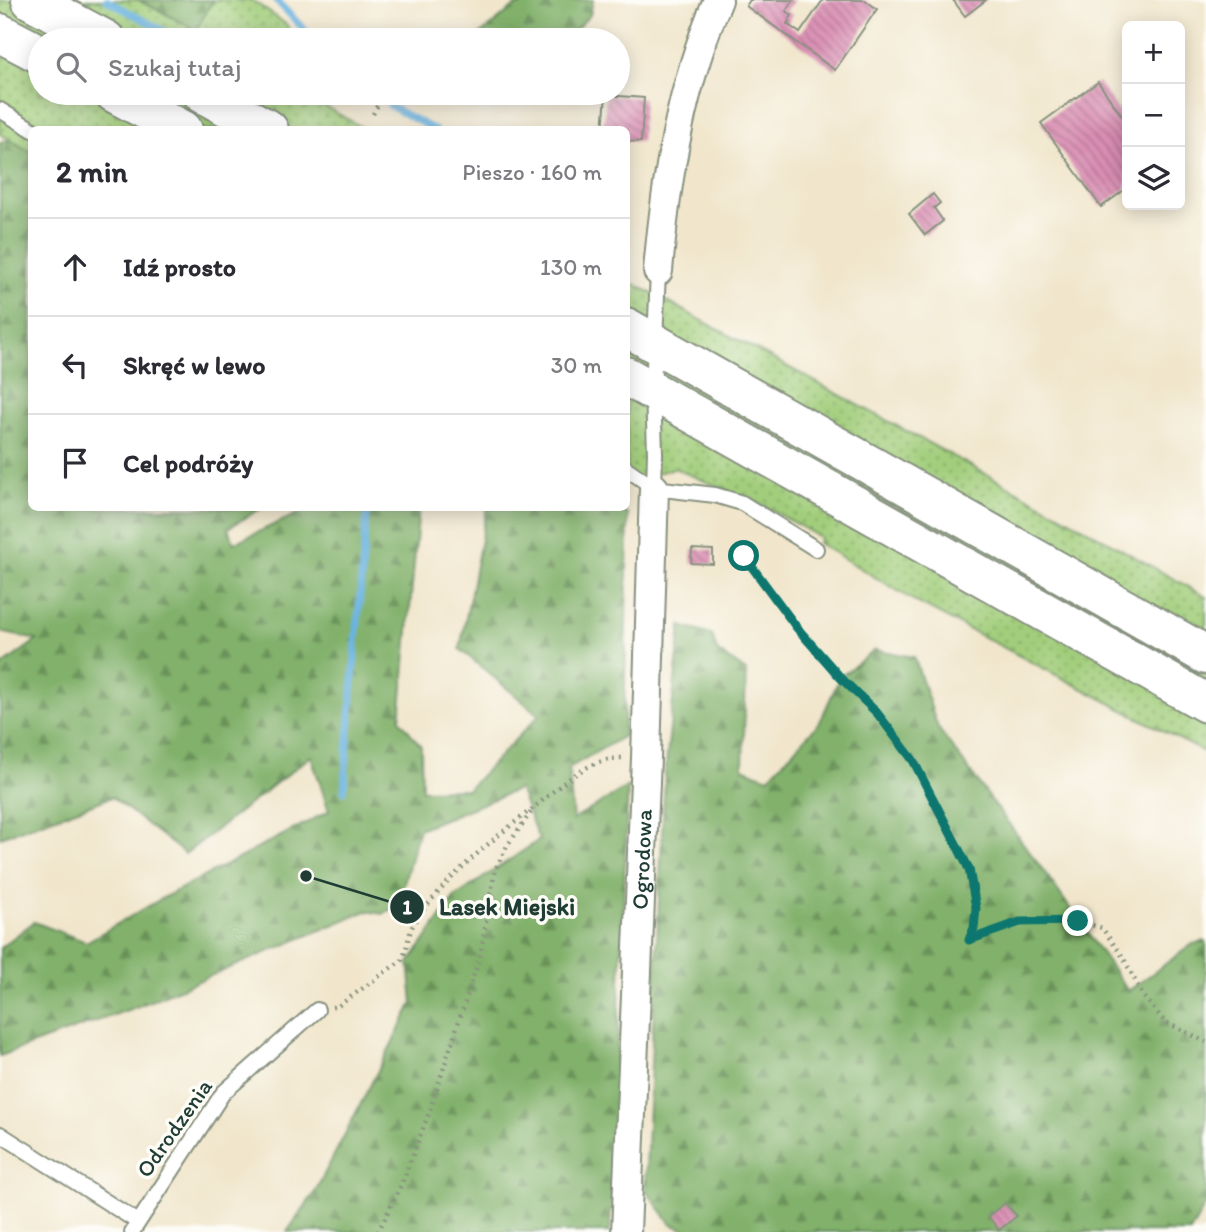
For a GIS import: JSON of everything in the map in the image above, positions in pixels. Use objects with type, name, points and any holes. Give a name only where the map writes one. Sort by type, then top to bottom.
[{"type":"highway","points":[[31,0],[84,28]]},
{"type":"highway","points":[[0,33],[28,48]]},
{"type":"highway","points":[[136,105],[176,126]]},
{"type":"highway","points":[[224,105],[262,126]]},
{"type":"highway","points":[[641,335],[1206,655]]},
{"type":"highway","points":[[640,384],[1206,703]]},
{"type":"street","points":[[658,271],[674,141],[696,58],[718,0]]},
{"type":"street","name":"Ogrodowa","points":[[626,1232],[646,758],[654,488]]},
{"type":"lane","points":[[0,110],[28,127]]},
{"type":"lane","points":[[654,488],[656,453],[640,384],[641,335],[658,271]]},
{"type":"lane","points":[[630,471],[654,488],[731,499],[816,549]]},
{"type":"lane","name":"Odrodzenia","points":[[0,1134],[135,1227],[223,1093],[317,1010]]},
{"type":"path","points":[[373,114],[378,105]]},
{"type":"path","points":[[744,556],[797,628],[840,677],[877,713],[913,760],[969,869],[976,908],[974,928],[969,940],[1020,922],[1078,921],[1102,928],[1123,957],[1143,996],[1165,1022],[1206,1042]]},
{"type":"path","points":[[317,1010],[338,1006],[396,966],[407,950],[414,923],[456,872],[492,839],[582,769],[603,760],[646,758]]},
{"type":"path","points":[[378,1232],[402,1183],[429,1113],[480,956],[495,870],[507,846],[534,808]]},
{"type":"green space","points":[[0,0],[139,0],[192,28],[28,28],[28,105],[323,105],[360,126],[28,126],[28,150],[0,134]]},
{"type":"green space","points":[[139,0],[213,0],[197,28],[192,28]]},
{"type":"green space","points":[[213,0],[252,0],[288,28],[197,28]]},
{"type":"green space","points":[[532,0],[593,0],[590,15],[577,28],[488,28],[514,7]]},
{"type":"green space","points":[[10,140],[28,150],[28,511],[257,511],[228,528],[234,543],[303,511],[419,511],[400,720],[421,746],[422,790],[468,789],[539,715],[460,649],[486,511],[622,511],[628,514],[624,736],[569,768],[573,820],[628,786],[610,1232],[287,1232],[315,1192],[413,1003],[409,963],[455,897],[539,840],[519,789],[419,829],[398,905],[383,914],[366,911],[136,1007],[0,1056],[0,948],[34,922],[86,942],[161,899],[329,811],[311,756],[185,854],[112,797],[0,837],[0,667],[37,640],[0,632],[0,142]]},
{"type":"green space","points":[[630,282],[1043,505],[1206,597],[1206,753],[918,603],[818,543],[821,538],[762,505],[674,468],[630,481]]},
{"type":"green space","points":[[681,626],[712,635],[717,651],[746,671],[743,768],[768,778],[820,722],[840,677],[875,650],[914,657],[938,728],[1128,991],[1193,944],[1206,941],[1206,1204],[1190,1232],[689,1232],[671,1224],[645,1189],[665,774]]},
{"type":"building","points":[[750,0],[794,0],[786,11],[792,15],[787,24],[800,33],[823,0],[865,0],[877,9],[835,70],[746,6]]},
{"type":"building","points":[[953,0],[986,0],[965,16]]},
{"type":"building","points":[[1098,82],[1122,116],[1122,192],[1101,207],[1041,123]]},
{"type":"building","points":[[630,97],[644,98],[641,142],[630,141],[630,126],[603,126],[605,105],[630,105]]},
{"type":"building","points":[[933,194],[940,203],[934,208],[943,221],[925,235],[909,214]]},
{"type":"building","points":[[692,549],[713,550],[713,564],[691,563]]},
{"type":"building","points":[[1005,1203],[1017,1216],[999,1230],[988,1216]]},
{"type":"waterway","points":[[106,0],[158,28]]},
{"type":"waterway","points":[[276,0],[303,28]]},
{"type":"waterway","points":[[390,106],[428,126]]},
{"type":"waterway","points":[[344,791],[367,511]]},
{"type":"place","name":"Lasek Miejski","points":[[306,876]]},
{"type":"route","points":[[744,556],[797,628],[840,677],[877,713],[913,760],[969,869],[976,908],[974,928],[969,940],[1020,922],[1078,921]]}]
